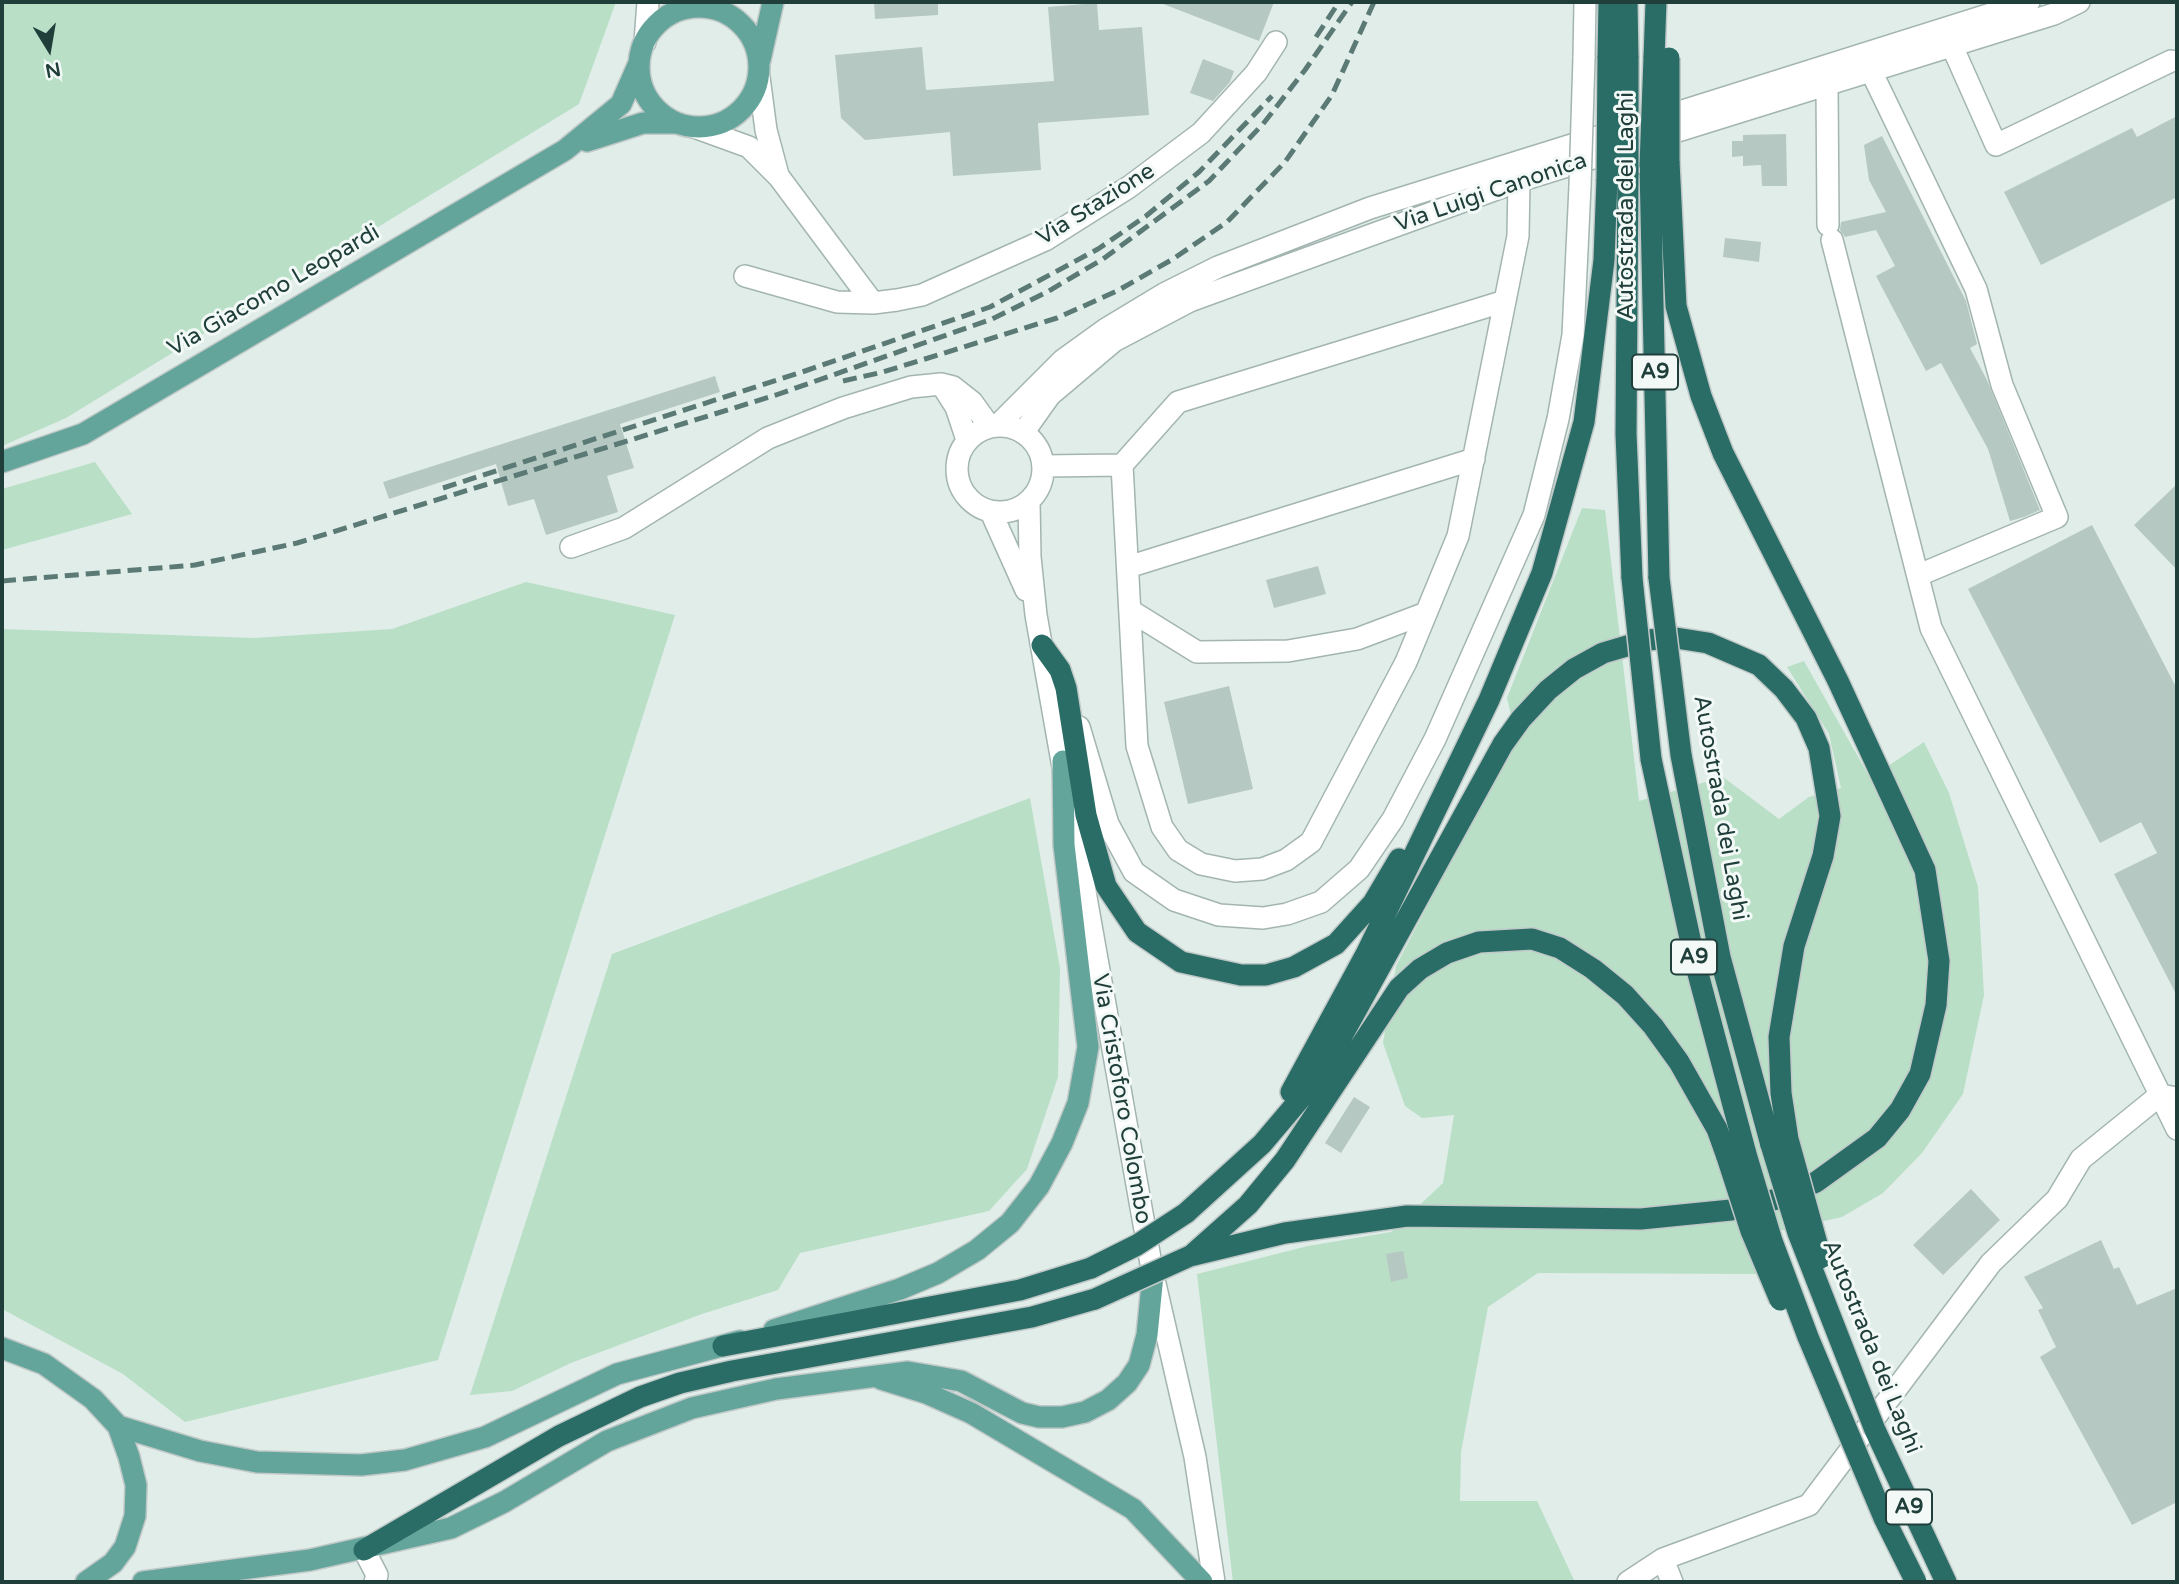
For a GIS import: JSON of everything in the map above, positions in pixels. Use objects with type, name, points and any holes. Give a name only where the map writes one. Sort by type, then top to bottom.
[{"type":"highway","points":[[1262,1144],[1366,954],[1489,700],[1542,573],[1584,422],[1604,260],[1606,179],[1618,58],[1609,2]]},
{"type":"highway","name":"Autostrada dei Laghi","points":[[1627,2],[1618,58],[1628,173],[1626,434],[1632,578],[1651,759],[1737,1155],[1848,1437],[1916,1582]]},
{"type":"highway","name":"Autostrada dei Laghi","points":[[1656,2],[1662,58],[1659,164],[1659,578],[1681,755],[1720,957],[1780,1142],[1798,1233],[1875,1430],[1945,1582]]},
{"type":"highway","points":[[1662,58],[1670,2]]},
{"type":"highway","points":[[364,1550],[559,1436],[650,1393],[732,1371],[1032,1318],[1096,1299],[1190,1256],[1339,1223],[1407,1216],[1641,1219],[1731,1210],[1777,1199],[1816,1182],[1877,1138],[1900,1110],[1920,1074],[1936,1005],[1939,961],[1925,870],[1838,681],[1723,453],[1701,396],[1675,306],[1659,164]]},
{"type":"highway","points":[[723,1346],[1020,1290],[1091,1268],[1138,1245],[1186,1213],[1262,1144],[1301,1098],[1360,1008],[1503,744],[1521,719],[1548,690],[1574,669],[1603,653],[1647,640],[1676,638],[1708,643],[1759,665],[1784,689],[1806,718],[1819,748],[1830,816],[1823,856],[1794,946],[1779,1037],[1780,1142]]},
{"type":"highway","points":[[1042,645],[1060,670],[1066,688],[1086,814],[1106,886],[1137,932],[1181,962],[1241,975],[1266,975],[1294,967],[1336,944],[1373,903],[1472,717],[1489,700]]},
{"type":"highway","points":[[1190,1256],[1248,1205],[1285,1160],[1399,988],[1420,969],[1447,953],[1479,942],[1532,939],[1560,948],[1593,968],[1625,995],[1653,1026],[1679,1062],[1717,1129],[1737,1155]]},
{"type":"main road","name":"Via Giacomo Leopardi","points":[[565,150],[643,123],[716,125],[733,117],[747,103],[759,69],[773,2]]},
{"type":"main road","name":"Via Giacomo Leopardi","points":[[2,462],[83,434],[565,150],[621,104],[645,42],[655,27],[668,16],[702,4],[736,20],[749,33],[759,69]]},
{"type":"main road","points":[[639,63],[642,85],[653,105],[685,125]]},
{"type":"main road","points":[[2,1348],[44,1364],[71,1381],[118,1426],[200,1451],[257,1462],[361,1465],[405,1460],[485,1437],[617,1374],[723,1346],[938,1273],[977,1250],[1010,1223],[1039,1186],[1078,1103],[1088,1047],[1085,1003],[1064,845],[1063,761]]},
{"type":"main road","points":[[143,1582],[364,1550],[451,1528],[503,1502],[607,1441],[692,1408],[776,1389],[869,1375],[933,1374],[980,1388],[1022,1413],[1062,1418],[1085,1412],[1108,1400],[1127,1383],[1139,1365],[1147,1335],[1153,1275]]},
{"type":"main road","points":[[869,1375],[926,1393],[971,1413],[1133,1509],[1202,1582]]},
{"type":"main road","points":[[86,1582],[105,1570],[119,1555],[135,1516],[136,1485],[118,1426]]},
{"type":"street","points":[[645,42],[648,2]]},
{"type":"street","points":[[1066,688],[1108,824],[1134,872],[1174,900],[1219,915],[1263,918],[1287,914],[1321,902],[1359,869],[1393,819],[1436,739],[1534,515],[1558,419],[1573,335],[1585,2]]},
{"type":"street","name":"Via Luigi Canonica","points":[[967,440],[993,426],[1063,360],[1105,329],[1164,294],[1218,267],[1370,208],[2029,2]]},
{"type":"street","name":"Via Luigi Canonica","points":[[1023,433],[1050,395],[1114,341],[1191,301],[1519,181],[2054,14],[2079,2]]},
{"type":"street","name":"Via Stazione","points":[[745,276],[836,302],[873,303],[922,295],[958,280],[1045,240],[1088,214],[1202,133],[1256,74],[1276,42]]},
{"type":"street","points":[[1952,46],[1996,145],[2171,61]]},
{"type":"street","points":[[759,69],[766,130],[779,177]]},
{"type":"street","points":[[1871,71],[1976,289],[2002,385],[2057,517],[1919,575]]},
{"type":"street","points":[[1827,85],[1830,232],[1931,628],[2169,1096],[2177,1129]]},
{"type":"street","points":[[685,125],[749,147],[779,177],[873,303]]},
{"type":"street","points":[[1505,301],[1178,402],[1122,465],[1137,746],[1162,827],[1178,850],[1201,864],[1235,871],[1262,869],[1286,860],[1311,842],[1406,663],[1458,536],[1474,459],[1518,236],[1519,181]]},
{"type":"street","points":[[571,547],[624,528],[768,438],[843,408],[911,387],[941,384],[965,395],[993,426],[1023,433],[1040,453],[1043,466],[1037,491],[1029,501],[1004,512],[991,512],[969,500],[957,478],[957,458],[967,440],[956,407],[941,384]]},
{"type":"street","points":[[1128,567],[1474,459]]},
{"type":"street","points":[[1043,466],[1122,465]]},
{"type":"street","name":"Via Cristoforo Colombo","points":[[1029,501],[1030,557],[1036,615],[1153,1275],[1195,1457],[1214,1582]]},
{"type":"street","name":"Via Cristoforo Colombo","points":[[991,512],[1036,615]]},
{"type":"street","points":[[1131,611],[1197,652],[1302,649],[1357,639],[1426,613]]},
{"type":"street","points":[[1628,1582],[1663,1559],[1810,1505],[1991,1264],[2057,1199],[2081,1159],[2169,1096]]},
{"type":"street","points":[[364,1550],[377,1575],[375,1582]]},
{"type":"street","points":[[1663,1559],[1672,1582]]},
{"type":"green space","points":[[2,2],[616,2],[579,104],[66,418],[2,446]]},
{"type":"green space","points":[[95,462],[132,514],[2,550],[2,489]]},
{"type":"green space","points":[[1582,508],[1605,510],[1639,801],[1723,777],[1779,819],[1809,797],[1841,788],[1829,734],[1787,667],[1804,661],[1870,778],[1924,742],[1949,793],[1978,887],[1984,995],[1963,1094],[1922,1153],[1883,1193],[1842,1217],[1747,1238],[1757,1274],[1538,1273],[1488,1307],[1461,1452],[1460,1501],[1537,1501],[1575,1582],[1233,1582],[1197,1274],[1308,1246],[1391,1232],[1443,1183],[1454,1115],[1422,1118],[1405,1106],[1383,1043],[1396,966],[1516,736],[1507,698]]},
{"type":"green space","points":[[526,582],[675,615],[438,1360],[185,1422],[123,1374],[2,1309],[2,629],[254,638],[392,629]]},
{"type":"green space","points":[[1030,798],[1060,968],[1058,1077],[1027,1169],[989,1211],[800,1253],[778,1290],[702,1314],[571,1363],[512,1391],[470,1395],[612,954]]},
{"type":"building","points":[[874,2],[938,2],[938,15],[875,19]]},
{"type":"building","points":[[1158,2],[1274,2],[1259,41]]},
{"type":"building","points":[[1097,3],[1099,30],[1142,27],[1149,115],[1038,123],[1041,170],[953,176],[950,132],[865,140],[841,118],[835,55],[922,47],[926,90],[1054,81],[1048,7]]},
{"type":"building","points":[[1203,59],[1234,71],[1230,82],[1213,101],[1190,93]]},
{"type":"building","points":[[2177,116],[2177,197],[2041,265],[2004,192],[2132,128],[2137,137]]},
{"type":"building","points":[[1786,134],[1787,186],[1762,186],[1761,165],[1743,166],[1743,156],[1732,157],[1732,141],[1743,141],[1743,135]]},
{"type":"building","points":[[1882,136],[1966,301],[1977,344],[1970,348],[1987,380],[2040,510],[2024,517],[2010,521],[1988,449],[1941,363],[1926,371],[1876,276],[1895,266],[1876,230],[1845,237],[1840,230],[1841,222],[1886,212],[1869,180],[1864,145]]},
{"type":"building","points":[[1725,238],[1761,242],[1759,262],[1723,257]]},
{"type":"building","points":[[715,376],[720,392],[620,424],[634,468],[607,476],[618,512],[546,535],[534,499],[508,506],[496,464],[389,499],[383,482]]},
{"type":"building","points":[[2177,484],[2177,570],[2134,525]]},
{"type":"building","points":[[2092,525],[2177,689],[2177,996],[2114,874],[2157,853],[2141,822],[2100,843],[1968,589]]},
{"type":"building","points":[[1318,566],[1326,594],[1274,608],[1266,580]]},
{"type":"building","points":[[1229,686],[1253,789],[1188,804],[1164,702]]},
{"type":"building","points":[[1354,1097],[1370,1107],[1341,1153],[1325,1143]]},
{"type":"building","points":[[1971,1189],[2000,1220],[1943,1275],[1913,1245]]},
{"type":"building","points":[[2101,1240],[2114,1269],[2119,1267],[2137,1305],[2177,1288],[2177,1502],[2132,1525],[2040,1357],[2056,1347],[2038,1310],[2043,1308],[2024,1277]]},
{"type":"building","points":[[1403,1251],[1408,1278],[1391,1282],[1386,1254]]},
{"type":"railway","points":[[1316,37],[1339,2]]},
{"type":"railway","points":[[2,581],[195,565],[297,543],[776,395],[992,319],[1047,292],[1103,259],[1209,181],[1263,124],[1305,70],[1352,2]]},
{"type":"railway","points":[[843,381],[883,372],[1057,318],[1117,291],[1173,259],[1227,222],[1285,162],[1332,95],[1374,2]]},
{"type":"railway","points":[[443,488],[805,371],[990,307],[1098,249],[1146,216],[1199,172],[1272,96]]}]
